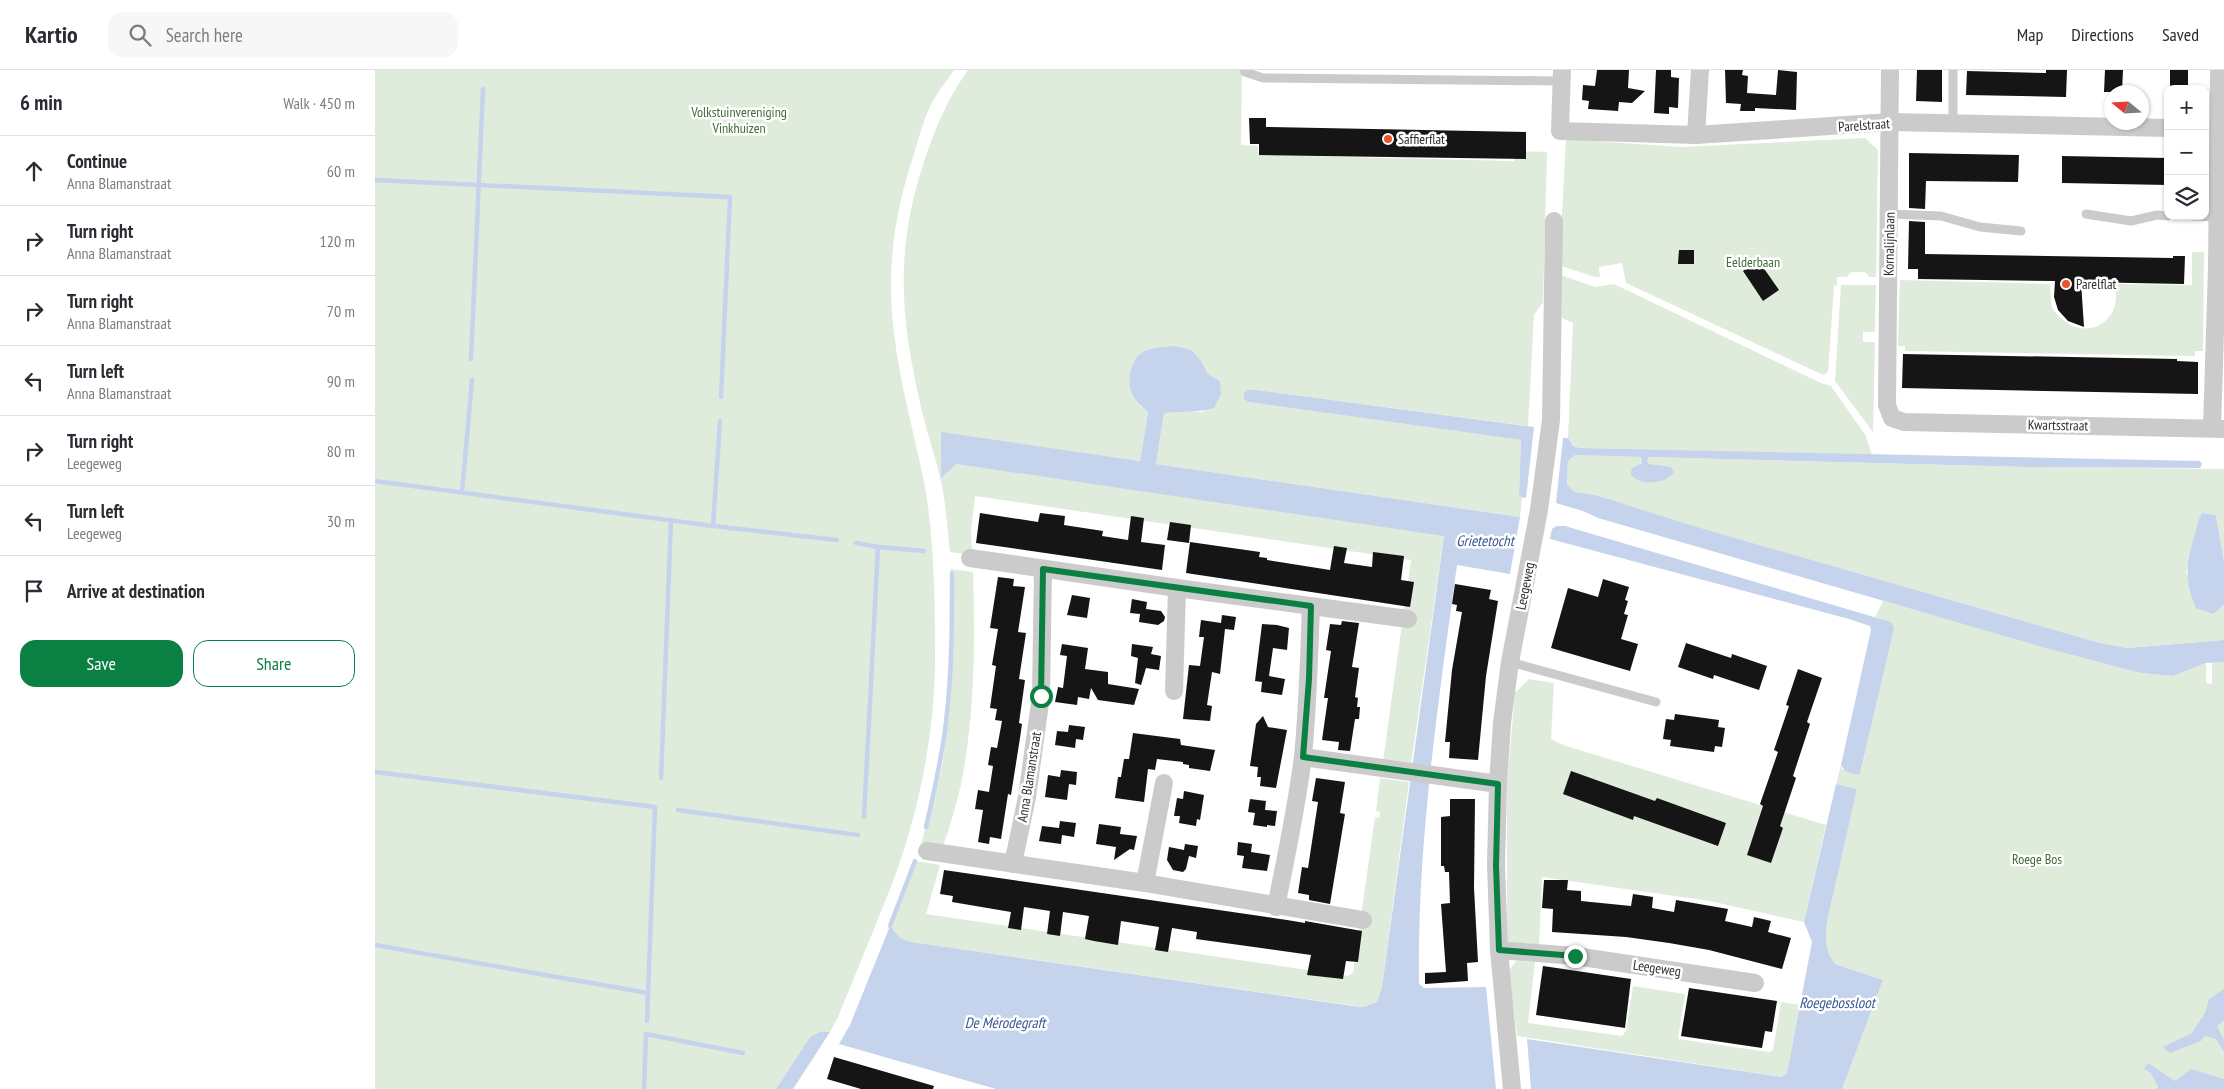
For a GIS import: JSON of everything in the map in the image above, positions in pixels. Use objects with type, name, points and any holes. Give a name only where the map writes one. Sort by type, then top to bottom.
[{"type":"street","points":[[1696,135],[1700,70]]},
{"type":"street","name":"Kornalijnlaan","points":[[1890,70],[1887,405],[1892,418]]},
{"type":"street","points":[[2218,428],[2221,268],[2211,129],[2219,70]]},
{"type":"street","name":"Parelstraat","points":[[1562,76],[1560,131],[1696,135],[1889,122],[1953,125],[2037,124],[2164,128]]},
{"type":"street","name":"Leegeweg","points":[[1512,1089],[1499,950],[1496,865],[1498,784],[1510,662],[1539,510],[1551,420],[1554,221]]},
{"type":"street","name":"Kwartsstraat","points":[[1892,418],[1904,422],[2218,428]]},
{"type":"street","points":[[970,558],[1408,619]]},
{"type":"street","name":"Anna Blamanstraat","points":[[1013,864],[1029,788],[1040,706],[1043,639],[1043,569]]},
{"type":"street","points":[[1174,691],[1177,588]]},
{"type":"street","points":[[1276,907],[1303,757],[1309,679],[1311,606]]},
{"type":"street","points":[[1303,757],[1498,784]]},
{"type":"street","points":[[1145,883],[1164,783]]},
{"type":"street","points":[[927,851],[1145,883],[1276,907],[1363,920]]},
{"type":"street","name":"Leegeweg","points":[[1499,950],[1575,956],[1755,982]]},
{"type":"lane","points":[[1244,70],[1263,78],[1562,76]]},
{"type":"lane","points":[[1953,70],[1953,125]]},
{"type":"lane","points":[[1890,214],[1941,216],[1980,227],[2021,231]]},
{"type":"lane","points":[[2086,214],[2131,221],[2157,215],[2164,216]]},
{"type":"lane","points":[[2209,217],[2217,217]]},
{"type":"lane","points":[[1510,662],[1655,702]]},
{"type":"green space","name":"Volkstuinvereniging Vinkhuizen","points":[[375,70],[954,70],[934,99],[922,128],[907,177],[893,242],[891,287],[894,333],[904,391],[925,487],[932,548],[935,609],[935,678],[930,736],[919,793],[904,849],[838,1017],[830,1032],[820,1032],[810,1037],[776,1089],[375,1089]]},
{"type":"green space","points":[[968,70],[1242,70],[1241,145],[1258,146],[1258,155],[1514,161],[1515,151],[1547,152],[1543,302],[1534,315],[1528,426],[1257,390],[1244,399],[1248,402],[1521,440],[1519,497],[1522,498],[1520,517],[1156,464],[1164,413],[1181,411],[1203,412],[1220,381],[1208,374],[1201,361],[1140,406],[1148,412],[1140,461],[941,433],[941,477],[956,464],[1444,535],[1411,765],[1383,761],[1411,560],[975,496],[971,530],[972,555],[950,552],[942,486],[922,411],[909,348],[905,318],[904,258],[914,197],[923,165],[942,116],[953,93]]},
{"type":"green space","name":"Eelderbaan","points":[[1865,138],[1878,150],[1876,277],[1869,277],[1865,272],[1851,272],[1847,277],[1837,277],[1837,285],[1834,286],[1828,372],[1823,375],[1626,283],[1622,263],[1599,267],[1600,277],[1561,266],[1566,139],[1681,147]]},
{"type":"green space","points":[[2192,252],[2204,252],[2203,351],[2195,351],[2195,356],[1905,351],[1905,346],[1898,346],[1900,280],[2050,284],[2051,304],[2057,314],[2070,324],[2081,328],[2091,328],[2109,318],[2114,309],[2116,297],[2114,284],[2192,285]]},
{"type":"green space","points":[[1561,275],[1595,287],[1614,284],[1821,383],[1831,386],[1866,436],[1872,455],[1580,448],[1573,446],[1568,438],[1573,323],[1562,318]]},
{"type":"green space","points":[[1841,285],[1876,285],[1875,332],[1863,332],[1863,342],[1875,342],[1873,432],[1835,381]]},
{"type":"green space","points":[[1575,455],[1641,457],[1642,463],[1632,468],[1630,474],[1648,482],[1656,479],[1671,467],[1650,465],[1647,461],[1649,457],[2027,467],[2224,469],[2224,561],[2216,515],[2202,513],[2199,518],[2186,573],[2213,614],[2224,605],[2224,640],[2127,648],[2100,643],[1689,525],[1596,495],[1573,492],[1567,484],[1568,461]]},
{"type":"green space","points":[[950,569],[973,572],[973,667],[971,715],[963,773],[956,805],[943,847],[921,844],[939,781],[949,712],[951,664]]},
{"type":"green space","name":"Roege Bos","points":[[1883,601],[2142,673],[2173,676],[2206,663],[2206,683],[2212,684],[2212,662],[2224,662],[2224,1089],[1842,1089],[1883,980],[1835,964],[1828,949],[1826,933],[1857,789],[1836,784],[1841,765],[1842,769],[1858,775],[1861,771],[1885,665],[1891,622],[1875,617]]},
{"type":"green space","points":[[1529,679],[1554,683],[1551,739],[1563,745],[1826,825],[1804,922],[1710,901],[1542,877],[1539,945],[1507,941],[1507,784],[1515,693]]},
{"type":"green space","points":[[1380,778],[1409,782],[1382,987],[1377,1002],[1363,1007],[911,942],[900,938],[890,926],[915,861],[940,865],[926,914],[1348,976],[1353,973],[1375,817],[1379,818],[1380,812],[1376,811]]},
{"type":"green space","points":[[1516,961],[1535,962],[1528,1023],[1622,1036],[1626,1031],[1633,986],[1685,994],[1678,1039],[1769,1052],[1773,1050],[1781,1002],[1800,1005],[1787,1073],[1781,1077],[1517,1036],[1509,970]]},
{"type":"water","points":[[1174,346],[1191,350],[1201,361],[1208,374],[1220,381],[1221,394],[1214,408],[1208,410],[1164,413],[1156,464],[1520,517],[1510,574],[1457,565],[1430,774],[1421,879],[1419,984],[1424,988],[1486,987],[1496,1089],[996,1089],[839,1044],[850,1025],[890,926],[900,938],[911,942],[1353,1006],[1363,1007],[1377,1002],[1382,987],[1444,536],[956,464],[941,478],[941,432],[1140,461],[1148,412],[1132,394],[1129,382],[1132,366],[1140,354],[1148,350]]},
{"type":"water","points":[[1247,390],[1534,427],[1526,498],[1519,497],[1521,440],[1248,402],[1244,399],[1244,393]]},
{"type":"water","points":[[1563,438],[1568,438],[1573,446],[1580,448],[2200,461],[2202,464],[2200,468],[2027,467],[1649,457],[1647,461],[1649,464],[1671,467],[1674,472],[1659,482],[1646,482],[1634,478],[1630,474],[1632,468],[1642,463],[1641,457],[1575,455],[1568,461],[1567,484],[1574,492],[1596,495],[1690,525],[2100,643],[2127,648],[2224,640],[2224,662],[2206,663],[2173,676],[2141,673],[2046,648],[1598,518],[1583,511],[1556,503]]},
{"type":"water","points":[[2202,513],[2216,515],[2224,561],[2224,605],[2213,614],[2196,608],[2188,584],[2188,563],[2199,518]]},
{"type":"water","points":[[1556,526],[1565,526],[1891,622],[1894,628],[1860,774],[1856,775],[1845,771],[1841,765],[1871,630],[1870,626],[1550,539],[1552,529]]},
{"type":"water","name":"Roegebossloot","points":[[1836,784],[1857,789],[1827,922],[1826,939],[1828,949],[1835,964],[1883,980],[1842,1089],[1531,1089],[1527,1039],[1781,1077],[1787,1073],[1812,942],[1804,922]]},
{"type":"water","points":[[2224,989],[2224,1020],[2217,1026],[2224,1040],[2224,1052],[2216,1039],[2205,1036],[2201,1041],[2170,1053],[2163,1047],[2192,1033],[2205,1013],[2209,999]]},
{"type":"water","points":[[820,1032],[830,1032],[793,1089],[776,1089],[810,1037]]},
{"type":"water","points":[[2148,1063],[2175,1081],[2191,1069],[2224,1079],[2224,1089],[2157,1089],[2158,1086],[2150,1072],[2144,1069]]},
{"type":"building","points":[[1597,70],[1629,70],[1628,88],[1645,91],[1632,103],[1619,102],[1618,111],[1588,109],[1589,101],[1582,100],[1583,85],[1595,86]]},
{"type":"building","points":[[1656,70],[1671,70],[1671,77],[1679,78],[1678,108],[1669,107],[1669,114],[1654,113]]},
{"type":"building","points":[[1725,70],[1743,70],[1742,75],[1748,76],[1747,93],[1776,95],[1778,70],[1797,72],[1796,110],[1755,108],[1755,111],[1740,111],[1741,104],[1726,103]]},
{"type":"building","points":[[1917,70],[1942,70],[1942,102],[1916,101]]},
{"type":"building","points":[[2046,70],[2067,70],[2066,97],[1966,95],[1967,71],[2046,73]]},
{"type":"building","points":[[2105,70],[2123,70],[2122,85],[2104,85]]},
{"type":"building","points":[[2170,70],[2188,70],[2188,85],[2170,85]]},
{"type":"building","name":"Saffierflat","points":[[1249,118],[1266,118],[1266,127],[1526,132],[1526,159],[1259,155],[1259,144],[1250,144]]},
{"type":"building","points":[[1909,153],[2019,155],[2018,182],[1926,181],[1925,209],[1909,208]]},
{"type":"building","points":[[2062,156],[2164,158],[2164,185],[2062,183]]},
{"type":"building","name":"Parelflat","points":[[1909,221],[1925,222],[1925,254],[2173,258],[2173,256],[2185,256],[2184,284],[2081,282],[2084,327],[2068,321],[2058,310],[2054,297],[2055,281],[1918,279],[1918,269],[1908,269]]},
{"type":"building","points":[[1679,250],[1694,250],[1694,264],[1678,264]]},
{"type":"building","points":[[1758,260],[1779,290],[1763,301],[1743,271]]},
{"type":"building","points":[[1903,354],[2177,359],[2177,361],[2198,362],[2198,394],[1902,388]]},
{"type":"building","points":[[980,513],[1038,522],[1040,513],[1065,516],[1064,525],[1103,531],[1102,536],[1128,540],[1131,516],[1144,518],[1141,542],[1165,545],[1162,570],[976,543]]},
{"type":"building","points":[[1170,522],[1191,525],[1189,543],[1167,540]]},
{"type":"building","points":[[1190,542],[1260,552],[1259,557],[1267,558],[1267,560],[1330,570],[1334,546],[1347,548],[1344,563],[1372,567],[1373,552],[1404,556],[1401,580],[1414,582],[1410,607],[1186,573]]},
{"type":"building","points":[[998,577],[1014,579],[1013,586],[1025,587],[1018,632],[1026,633],[1019,679],[1025,680],[1019,723],[1022,724],[1011,795],[1008,794],[1001,839],[990,837],[989,844],[978,842],[983,810],[975,809],[978,790],[989,792],[993,766],[988,765],[991,747],[997,748],[1002,721],[995,720],[997,709],[990,708],[996,666],[992,665],[998,629],[990,628]]},
{"type":"building","points":[[1603,579],[1629,587],[1625,600],[1628,601],[1624,614],[1628,615],[1621,639],[1638,644],[1630,671],[1551,648],[1568,588],[1598,597]]},
{"type":"building","points":[[1455,584],[1491,590],[1489,599],[1498,601],[1486,676],[1478,760],[1449,758],[1450,742],[1445,742],[1452,670],[1462,612],[1456,611],[1457,605],[1452,604]]},
{"type":"building","points":[[1072,595],[1090,598],[1087,618],[1067,615]]},
{"type":"building","points":[[1132,599],[1147,602],[1146,609],[1161,611],[1165,617],[1164,621],[1158,625],[1139,622],[1140,614],[1130,613]]},
{"type":"building","points":[[1222,615],[1236,617],[1234,630],[1225,629],[1220,674],[1212,672],[1207,705],[1212,706],[1210,721],[1183,719],[1189,665],[1200,666],[1204,637],[1199,637],[1201,620],[1221,623]]},
{"type":"building","points":[[1342,621],[1359,623],[1352,667],[1359,668],[1355,697],[1358,698],[1357,707],[1360,707],[1359,719],[1355,719],[1350,751],[1338,750],[1339,742],[1322,740],[1328,698],[1324,698],[1331,651],[1326,650],[1330,624],[1341,625]]},
{"type":"building","points":[[1262,624],[1289,628],[1287,650],[1273,648],[1269,676],[1285,679],[1282,695],[1261,692],[1262,682],[1255,681]]},
{"type":"building","points":[[1686,643],[1731,658],[1732,654],[1767,666],[1759,690],[1714,675],[1713,679],[1678,667]]},
{"type":"building","points":[[1062,644],[1088,648],[1085,669],[1108,672],[1108,684],[1139,689],[1134,705],[1098,700],[1091,688],[1089,699],[1078,697],[1077,705],[1055,702],[1058,687],[1063,688],[1067,656],[1060,655]]},
{"type":"building","points":[[1132,644],[1153,647],[1151,654],[1161,656],[1159,670],[1146,668],[1141,685],[1135,683],[1138,658],[1131,656]]},
{"type":"building","points":[[1798,669],[1822,678],[1807,722],[1810,724],[1793,776],[1796,778],[1780,826],[1783,828],[1771,863],[1747,855],[1763,806],[1760,804],[1778,752],[1774,750],[1789,706],[1786,705]]},
{"type":"building","points":[[1675,714],[1719,720],[1718,727],[1725,728],[1722,747],[1715,746],[1714,752],[1670,746],[1671,740],[1663,739],[1666,719],[1674,720]]},
{"type":"building","points":[[1263,716],[1268,727],[1287,730],[1276,788],[1260,786],[1261,777],[1257,777],[1258,767],[1250,766],[1256,724]]},
{"type":"building","points":[[1069,725],[1085,727],[1083,740],[1076,739],[1075,748],[1055,745],[1057,731],[1068,732]]},
{"type":"building","points":[[1133,733],[1180,739],[1181,745],[1215,750],[1210,771],[1189,768],[1189,765],[1183,764],[1183,762],[1157,759],[1155,770],[1148,769],[1144,802],[1115,798],[1118,777],[1121,777],[1124,759],[1129,759]]},
{"type":"building","points":[[1061,770],[1077,772],[1076,785],[1069,784],[1067,800],[1045,797],[1048,775],[1060,777]]},
{"type":"building","points":[[1571,771],[1655,801],[1657,798],[1726,823],[1718,846],[1634,816],[1633,820],[1563,794]]},
{"type":"building","points":[[1316,778],[1345,782],[1340,813],[1345,814],[1330,904],[1309,900],[1309,895],[1298,893],[1302,867],[1308,868],[1318,802],[1312,801]]},
{"type":"building","points":[[1184,791],[1204,795],[1200,820],[1197,819],[1196,826],[1179,823],[1180,816],[1174,816],[1177,798],[1183,799]]},
{"type":"building","points":[[1250,799],[1266,801],[1265,810],[1277,811],[1275,826],[1253,825],[1255,813],[1248,812]]},
{"type":"building","points":[[1450,799],[1475,799],[1474,888],[1478,962],[1467,963],[1468,981],[1425,984],[1425,973],[1446,972],[1441,904],[1450,903],[1449,872],[1445,872],[1444,866],[1441,866],[1441,817],[1450,816]]},
{"type":"building","points":[[1060,821],[1076,823],[1074,837],[1062,835],[1061,844],[1039,841],[1042,826],[1059,828]]},
{"type":"building","points":[[1099,824],[1121,827],[1120,834],[1137,836],[1134,850],[1130,849],[1114,860],[1116,847],[1096,844]]},
{"type":"building","points":[[1238,842],[1252,844],[1251,852],[1270,855],[1267,871],[1242,868],[1244,856],[1237,855]]},
{"type":"building","points":[[1185,844],[1198,846],[1196,858],[1189,856],[1186,869],[1183,872],[1173,870],[1167,860],[1169,847],[1184,850]]},
{"type":"building","points":[[944,870],[1305,923],[1305,921],[1362,931],[1358,962],[1346,961],[1343,979],[1307,975],[1311,955],[1196,939],[1197,932],[1172,928],[1168,952],[1155,950],[1159,927],[1121,921],[1118,945],[1094,941],[1085,939],[1089,916],[1063,912],[1060,936],[1047,934],[1050,911],[1024,907],[1021,930],[1008,928],[1011,912],[952,902],[953,896],[940,894]]},
{"type":"building","points":[[1544,880],[1568,880],[1567,890],[1581,891],[1581,901],[1631,906],[1633,894],[1653,897],[1652,908],[1674,912],[1676,900],[1728,909],[1725,921],[1752,927],[1754,917],[1771,921],[1768,932],[1791,938],[1782,969],[1709,950],[1669,943],[1626,937],[1552,932],[1553,909],[1542,908]]},
{"type":"building","points":[[1543,966],[1631,979],[1625,1028],[1536,1015]]},
{"type":"building","points":[[1689,988],[1777,1001],[1772,1032],[1765,1031],[1762,1048],[1681,1036]]},
{"type":"building","points":[[834,1057],[934,1086],[933,1089],[861,1089],[827,1079]]},
{"type":"waterway","points":[[471,359],[483,89]]},
{"type":"waterway","points":[[375,180],[730,197],[721,397]]},
{"type":"waterway","points":[[462,492],[472,380]]},
{"type":"waterway","points":[[713,526],[720,421]]},
{"type":"waterway","points":[[375,481],[713,526],[837,540]]},
{"type":"waterway","points":[[661,778],[671,520]]},
{"type":"waterway","points":[[856,543],[924,551]]},
{"type":"waterway","points":[[864,817],[878,547]]},
{"type":"waterway","points":[[926,827],[940,762],[948,704],[952,574]]},
{"type":"waterway","points":[[375,772],[655,807],[647,1021]]},
{"type":"waterway","points":[[678,810],[858,835]]},
{"type":"waterway","points":[[890,926],[915,861]]},
{"type":"waterway","points":[[375,945],[648,993]]},
{"type":"waterway","points":[[644,1089],[646,1034],[743,1053]]},
{"type":"place","name":"Saffierflat","points":[[1388,139]]},
{"type":"place","name":"Parelflat","points":[[2066,284]]},
{"type":"route","points":[[1041,696],[1043,569],[1311,606],[1309,679],[1303,757],[1498,784],[1496,865],[1499,950],[1575,956]]},
{"type":"water label","name":"Grietetocht","points":[[1485,541]]},
{"type":"water label","name":"De Mérodegraft","points":[[1005,1023]]}]
